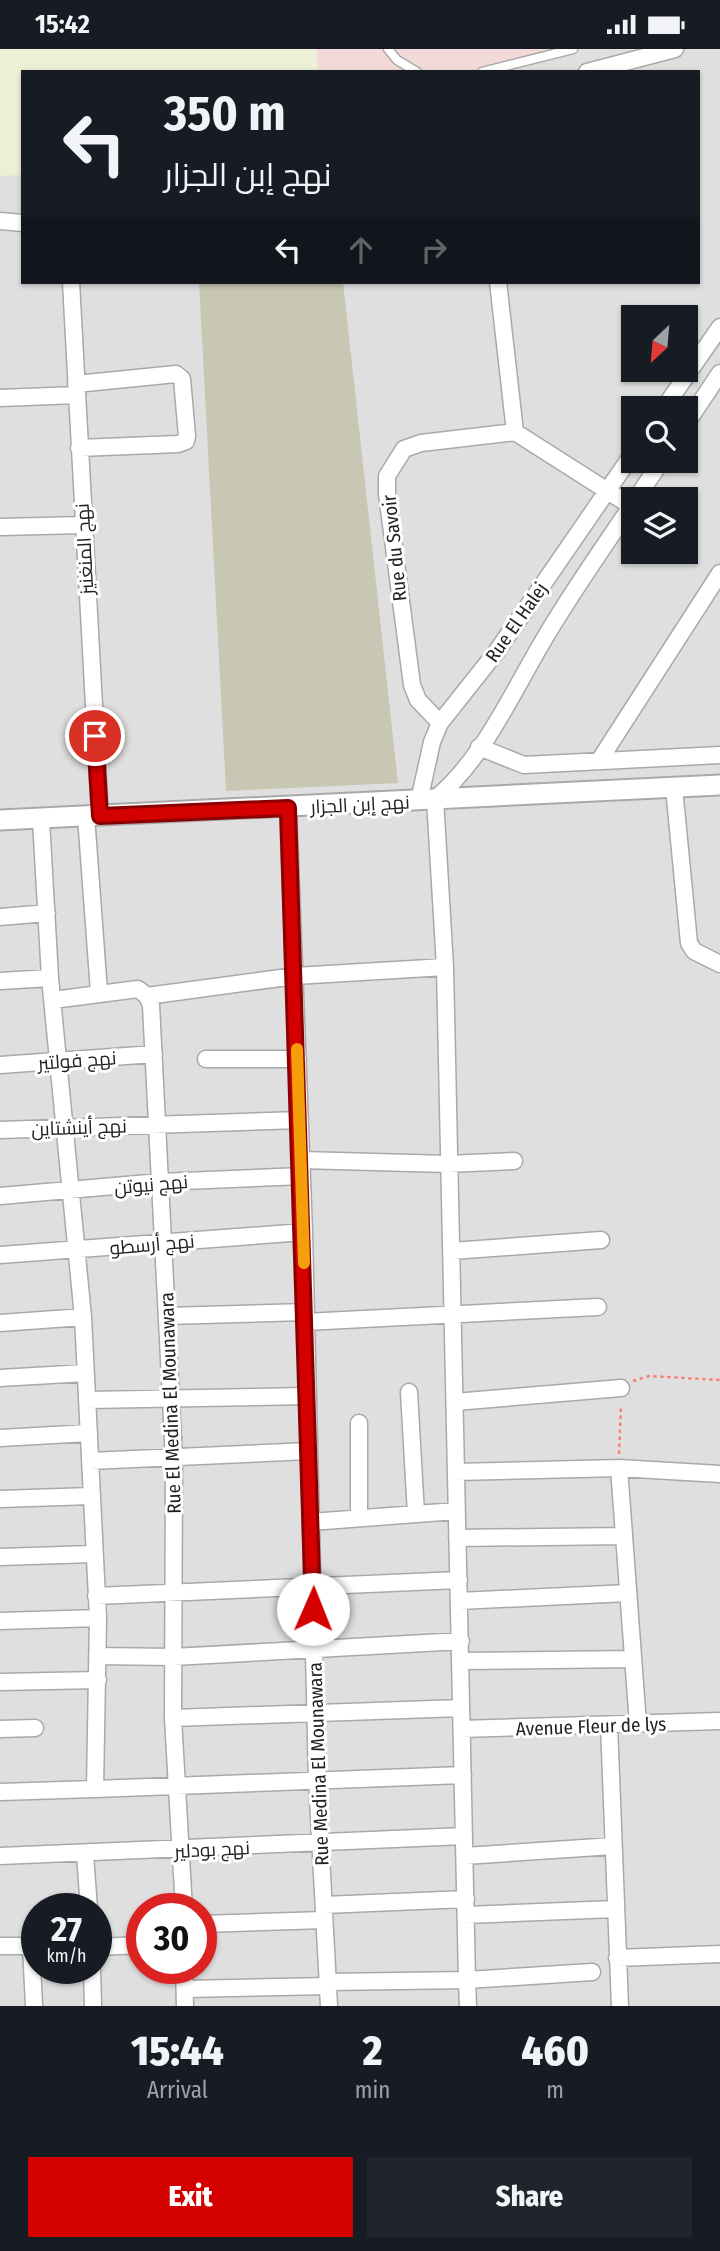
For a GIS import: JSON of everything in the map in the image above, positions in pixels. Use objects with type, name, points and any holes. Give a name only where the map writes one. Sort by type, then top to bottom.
[{"type":"street","points":[[595,70],[675,49]]},
{"type":"street","points":[[0,221],[21,223]]},
{"type":"street","name":"نهج المنغنيز","points":[[71,284],[83,525],[99,992]]},
{"type":"street","points":[[498,284],[515,432],[621,496]]},
{"type":"street","points":[[672,396],[720,327]]},
{"type":"street","points":[[698,406],[720,373]]},
{"type":"street","points":[[0,398],[76,390],[176,374],[182,379],[186,441],[178,444],[79,448]]},
{"type":"street","name":"Rue du Savoir","points":[[440,723],[418,700],[410,675],[387,476],[404,449],[421,443],[515,432]]},
{"type":"street","name":"Rue El Halej","points":[[427,800],[432,742],[440,723],[497,651],[621,471]]},
{"type":"street","name":"Rue El Halej","points":[[427,800],[456,781],[564,605],[621,520]]},
{"type":"street","points":[[0,527],[83,525]]},
{"type":"street","points":[[599,761],[720,573]]},
{"type":"street","points":[[479,747],[524,765],[720,755]]},
{"type":"street","name":"نهج إبن الجزار","points":[[0,820],[720,785]]},
{"type":"street","points":[[674,787],[689,943],[694,951],[708,961],[720,964]]},
{"type":"street","points":[[427,800],[445,967],[468,2006]]},
{"type":"street","name":"Rue Medina El Mounawara","points":[[288,808],[304,1232],[317,1780],[329,2006]]},
{"type":"street","points":[[41,820],[50,978],[79,1251],[83,1317],[98,1618],[95,1789]]},
{"type":"street","points":[[0,917],[47,913]]},
{"type":"street","points":[[52,1000],[99,992],[138,989],[147,996],[295,976],[445,967]]},
{"type":"street","points":[[0,981],[50,978]]},
{"type":"street","name":"Rue El Medina El Mounawara","points":[[147,996],[151,1005],[158,1123],[174,1459],[173,1718],[183,1893]]},
{"type":"street","name":"نهج فولتير","points":[[0,1065],[154,1055]]},
{"type":"street","points":[[206,1059],[298,1059]]},
{"type":"street","name":"نهج أينشتاين","points":[[0,1130],[300,1120]]},
{"type":"street","name":"نهج نيوتن","points":[[0,1196],[301,1168],[514,1161]]},
{"type":"street","name":"نهج أرسطو","points":[[0,1255],[304,1232]]},
{"type":"street","points":[[452,1251],[601,1240]]},
{"type":"street","points":[[167,1316],[454,1317],[598,1307]]},
{"type":"street","points":[[0,1323],[83,1317]]},
{"type":"street","points":[[0,1378],[85,1373]]},
{"type":"street","points":[[455,1402],[621,1388]]},
{"type":"street","points":[[409,1392],[416,1514]]},
{"type":"street","points":[[87,1400],[307,1396]]},
{"type":"street","points":[[359,1423],[359,1518]]},
{"type":"street","points":[[0,1438],[89,1433]]},
{"type":"street","points":[[90,1461],[308,1451]]},
{"type":"street","points":[[456,1472],[619,1468],[720,1474]]},
{"type":"street","points":[[619,1468],[638,1724]]},
{"type":"street","points":[[0,1499],[91,1496]]},
{"type":"street","points":[[311,1522],[456,1511]]},
{"type":"street","points":[[457,1538],[624,1536]]},
{"type":"street","points":[[0,1557],[93,1554]]},
{"type":"street","points":[[96,1596],[175,1591],[313,1589],[459,1580]]},
{"type":"street","points":[[459,1601],[628,1593]]},
{"type":"street","points":[[0,1621],[98,1618]]},
{"type":"street","points":[[97,1656],[173,1657],[461,1641]]},
{"type":"street","points":[[461,1661],[633,1660]]},
{"type":"street","points":[[0,1682],[98,1680]]},
{"type":"street","points":[[173,1718],[461,1708]]},
{"type":"street","points":[[720,1721],[720,1732]]},
{"type":"street","name":"Avenue Fleur de lys","points":[[462,1729],[720,1721]]},
{"type":"street","points":[[608,1725],[620,2006]]},
{"type":"street","points":[[0,1729],[34,1728]]},
{"type":"street","points":[[0,1793],[463,1775]]},
{"type":"street","name":"نهج بودلير","points":[[0,1856],[181,1851],[464,1836]]},
{"type":"street","points":[[465,1856],[613,1846]]},
{"type":"street","points":[[85,1855],[88,1893]]},
{"type":"street","points":[[217,1922],[324,1912],[466,1907],[615,1909]]},
{"type":"street","points":[[0,1947],[21,1946]]},
{"type":"street","points":[[617,1958],[720,1954]]},
{"type":"street","points":[[185,1989],[592,1972]]},
{"type":"street","points":[[34,1984],[34,2006]]},
{"type":"street","points":[[92,1984],[93,2006]]},
{"type":"street","points":[[185,1984],[185,2006]]},
{"type":"lane","points":[[388,49],[397,60],[414,70]]},
{"type":"lane","points":[[490,70],[572,49]]},
{"type":"path","points":[[619,1468],[621,1388],[649,1376],[720,1380]]},
{"type":"shaded area","points":[[0,49],[316,49],[21,70],[21,284],[700,284],[700,70],[504,70],[586,49],[720,49],[720,2006],[0,2006]]},
{"type":"shaded area","points":[[0,49],[316,49],[318,70],[21,70],[21,175],[0,176]]},
{"type":"shaded area","points":[[316,49],[586,49],[504,70],[318,70]]},
{"type":"shaded area","points":[[199,284],[343,284],[398,783],[226,791]]},
{"type":"slow traffic","points":[[297,1049],[304,1263]]},
{"type":"route","points":[[95,736],[100,816],[288,808],[304,1232],[313,1609]]}]
